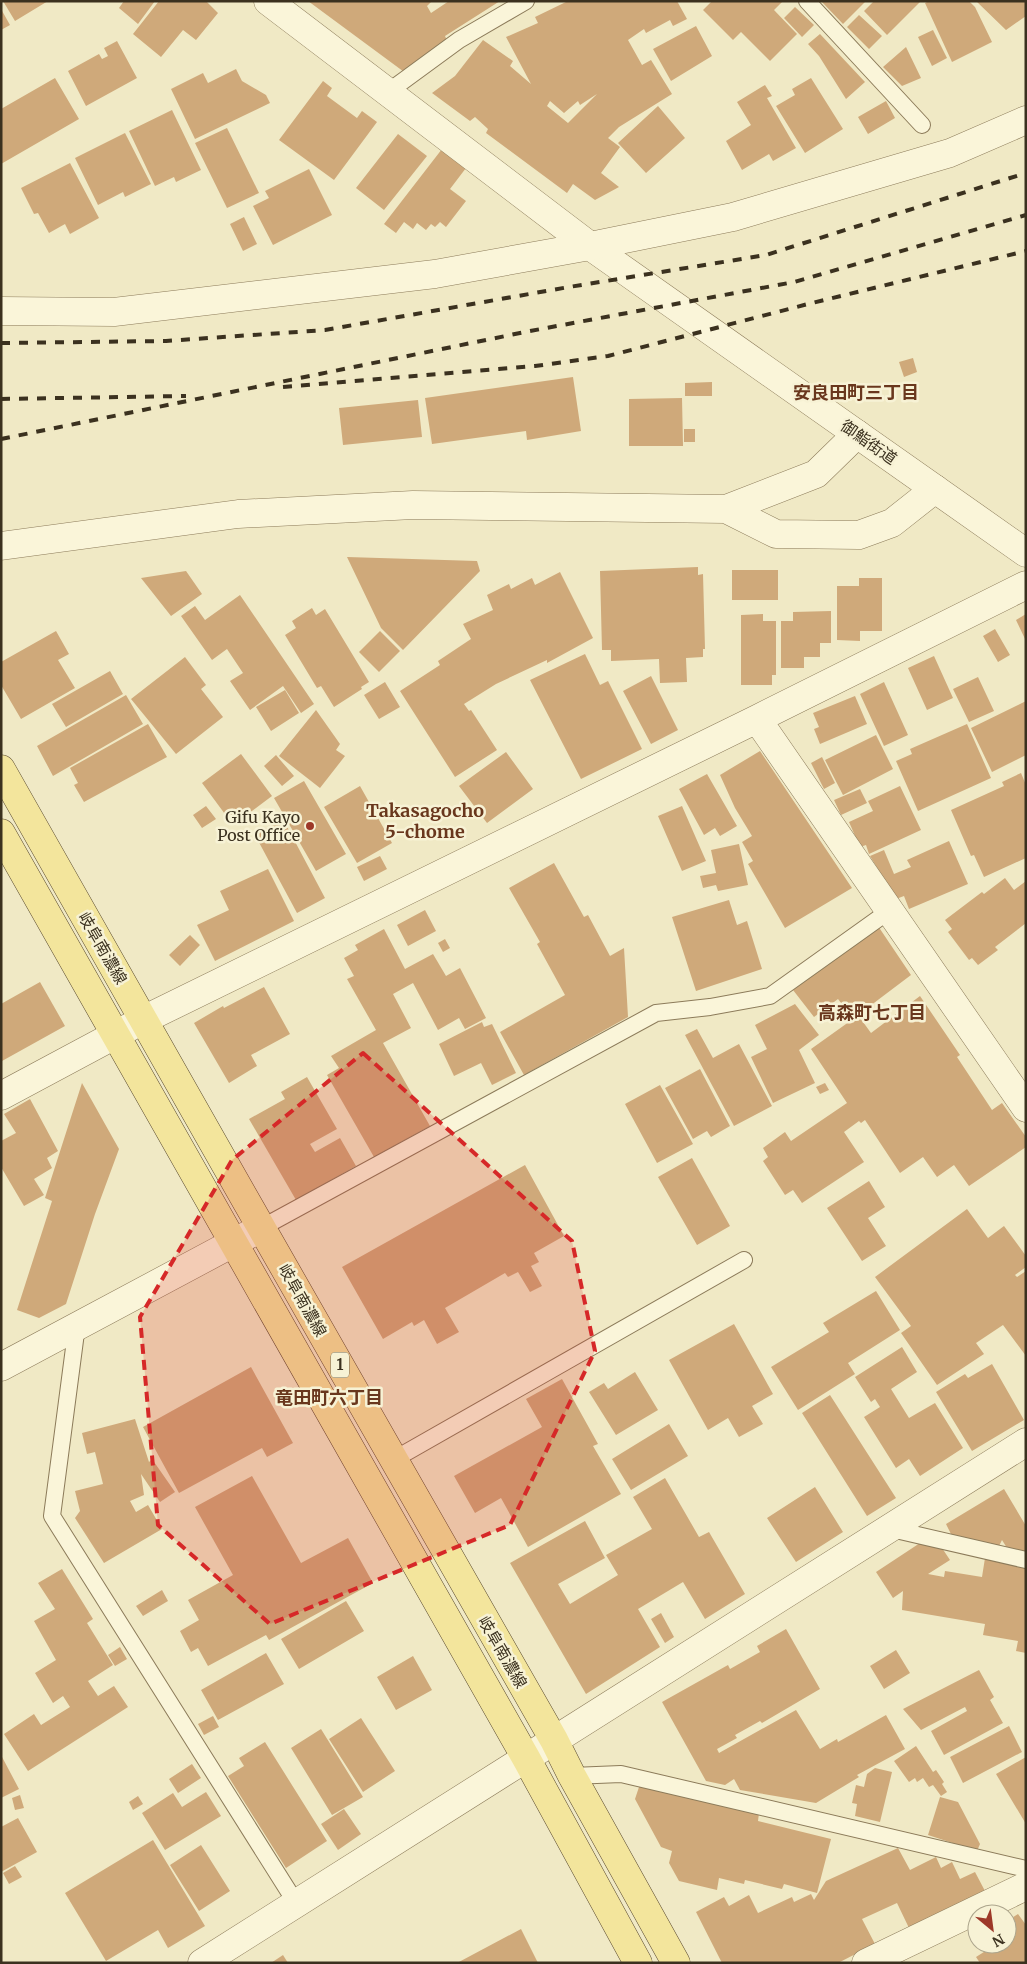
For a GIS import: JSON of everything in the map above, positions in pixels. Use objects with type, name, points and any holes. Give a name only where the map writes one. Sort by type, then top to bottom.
[{"type":"main road","name":"岐阜南濃線","points":[[1,769],[554,1740],[676,1963]]},
{"type":"main road","name":"岐阜南濃線","points":[[1,833],[526,1758],[638,1963]]},
{"type":"street","name":"御鮨街道","points":[[268,1],[590,246],[1026,552]]},
{"type":"street","points":[[1,311],[114,312],[436,274],[590,246],[732,217],[950,153],[1026,120]]},
{"type":"street","points":[[1,546],[238,514],[413,505],[726,509],[816,474],[857,434]]},
{"type":"street","points":[[726,509],[776,534],[859,535],[892,523],[935,489]]},
{"type":"street","points":[[1,1096],[143,1020],[1026,585]]},
{"type":"street","points":[[757,719],[1026,1108]]},
{"type":"street","points":[[1,1368],[263,1227]]},
{"type":"street","points":[[202,1963],[887,1528],[1026,1442]]},
{"type":"street","points":[[866,1963],[1026,1886]]},
{"type":"lane","points":[[388,92],[459,40],[526,1]]},
{"type":"lane","points":[[807,1],[922,125]]},
{"type":"lane","points":[[263,1227],[656,1013],[710,1007],[770,996],[889,911]]},
{"type":"lane","points":[[393,1460],[744,1260]]},
{"type":"lane","points":[[78,1325],[52,1516],[296,1903]]},
{"type":"lane","points":[[887,1528],[1026,1560]]},
{"type":"lane","points":[[572,1776],[621,1774],[1026,1869]]},
{"type":"highlighted area","points":[[363,1053],[572,1241],[595,1351],[510,1525],[270,1624],[158,1525],[140,1317],[232,1160]]},
{"type":"building","points":[[3,1],[48,1],[15,21]]},
{"type":"building","points":[[124,1],[155,1],[138,24],[119,8]]},
{"type":"building","points":[[159,1],[206,1],[218,13],[196,40],[183,30],[161,57],[133,34]]},
{"type":"building","points":[[308,1],[432,1],[427,6],[431,13],[449,1],[500,1],[445,36],[448,43],[415,80]]},
{"type":"building","points":[[568,1],[677,1],[687,19],[673,26],[670,20],[646,33],[644,29],[628,40],[642,65],[651,60],[672,94],[619,127],[608,138],[620,147],[601,173],[619,187],[595,200],[573,184],[567,193],[486,133],[488,129],[475,117],[470,121],[432,93],[455,76],[483,40],[513,61],[510,66],[531,84],[506,37],[538,23],[535,17]],"holes":[[[597,94],[568,123],[547,106],[550,101],[564,113],[578,101],[580,105]]]},
{"type":"building","points":[[712,1],[783,1],[774,10],[797,34],[770,61],[741,32],[733,40],[703,10]]},
{"type":"building","points":[[821,1],[866,1],[843,24]]},
{"type":"building","points":[[874,1],[921,1],[887,35],[864,11]]},
{"type":"building","points":[[929,1],[969,1],[975,7],[992,42],[952,62],[925,3]]},
{"type":"building","points":[[976,1],[1026,1],[1026,16],[1006,30]]},
{"type":"building","points":[[795,7],[814,25],[802,37],[784,18]]},
{"type":"building","points":[[1,9],[10,25],[1,30]]},
{"type":"building","points":[[859,15],[882,36],[869,49],[847,27]]},
{"type":"building","points":[[696,26],[712,56],[671,81],[653,49]]},
{"type":"building","points":[[933,30],[947,58],[932,66],[918,37]]},
{"type":"building","points":[[820,34],[865,82],[846,99],[819,56],[808,44]]},
{"type":"building","points":[[117,41],[137,78],[86,106],[68,71],[99,54],[102,59],[108,56],[104,48]]},
{"type":"building","points":[[906,47],[921,78],[902,86],[883,67]]},
{"type":"building","points":[[236,69],[242,81],[266,95],[270,103],[195,139],[171,89],[203,73],[208,83]]},
{"type":"building","points":[[55,78],[79,119],[1,164],[1,109]]},
{"type":"building","points":[[811,78],[843,129],[805,153],[776,106],[795,95],[792,89]]},
{"type":"building","points":[[323,81],[332,88],[327,96],[357,118],[362,111],[377,122],[334,180],[279,140]]},
{"type":"building","points":[[765,85],[772,96],[767,98],[796,148],[773,161],[769,154],[742,170],[726,141],[751,125],[737,102]]},
{"type":"building","points":[[886,101],[895,118],[868,134],[858,117]]},
{"type":"building","points":[[658,106],[685,138],[646,173],[618,143]]},
{"type":"building","points":[[172,110],[201,170],[176,182],[174,177],[155,186],[129,131]]},
{"type":"building","points":[[227,128],[259,193],[227,208],[195,143]]},
{"type":"building","points":[[125,133],[151,184],[125,197],[123,192],[98,205],[75,158]]},
{"type":"building","points":[[398,134],[427,156],[384,210],[356,188]]},
{"type":"building","points":[[442,149],[466,168],[450,189],[466,201],[446,227],[440,222],[435,227],[431,224],[426,230],[417,223],[413,229],[404,222],[396,233],[384,224]]},
{"type":"building","points":[[70,163],[99,218],[70,234],[65,224],[49,233],[38,213],[34,214],[21,188]]},
{"type":"building","points":[[309,169],[332,215],[273,245],[253,206],[269,198],[265,191]]},
{"type":"building","points":[[244,217],[257,244],[243,251],[230,224]]},
{"type":"building","points":[[913,358],[917,372],[904,377],[899,362]]},
{"type":"building","points":[[573,377],[581,431],[527,440],[526,431],[432,444],[425,398]]},
{"type":"building","points":[[712,382],[712,396],[685,396],[685,383]]},
{"type":"building","points":[[682,398],[683,446],[629,446],[629,399]]},
{"type":"building","points":[[418,400],[422,437],[343,445],[339,408]]},
{"type":"building","points":[[684,429],[695,429],[695,442],[684,442]]},
{"type":"building","points":[[347,557],[477,561],[480,571],[403,650],[381,628]]},
{"type":"building","points":[[698,567],[698,575],[703,574],[705,649],[703,649],[703,657],[686,658],[687,682],[660,683],[659,659],[611,661],[611,650],[602,650],[600,571]]},
{"type":"building","points":[[732,570],[778,570],[778,600],[732,600]]},
{"type":"building","points":[[186,571],[202,594],[171,616],[141,578]]},
{"type":"building","points":[[560,572],[593,638],[547,663],[547,660],[496,684],[464,704],[469,711],[471,710],[497,750],[455,777],[400,691],[440,665],[438,661],[471,639],[463,624],[493,610],[487,595],[509,584],[511,589],[532,578],[535,585]]},
{"type":"building","points":[[859,578],[882,578],[882,631],[860,631],[860,641],[837,640],[837,586],[859,586]]},
{"type":"building","points":[[240,595],[314,704],[301,713],[283,686],[250,710],[230,681],[243,673],[227,649],[212,660],[181,616],[195,606],[205,620]]},
{"type":"building","points":[[312,608],[316,615],[325,609],[369,682],[361,687],[362,689],[334,707],[321,686],[317,688],[285,635],[296,628],[292,621]]},
{"type":"building","points":[[831,611],[831,643],[820,643],[820,657],[804,657],[804,668],[781,668],[781,621],[793,621],[793,612]]},
{"type":"building","points":[[763,614],[763,621],[776,621],[776,675],[772,675],[772,685],[741,685],[741,615]]},
{"type":"building","points":[[1026,614],[1026,641],[1016,620]]},
{"type":"building","points":[[995,629],[1010,655],[998,662],[983,636]]},
{"type":"building","points":[[56,631],[69,654],[58,660],[75,688],[21,719],[1,685],[1,662]]},
{"type":"building","points":[[380,631],[400,651],[379,672],[359,652]]},
{"type":"building","points":[[585,654],[600,685],[608,681],[642,749],[581,779],[530,680]]},
{"type":"building","points":[[934,656],[953,698],[927,710],[908,668]]},
{"type":"building","points":[[185,657],[206,685],[201,689],[223,717],[176,754],[131,699]]},
{"type":"building","points":[[110,671],[123,694],[66,727],[52,704]]},
{"type":"building","points":[[651,676],[678,730],[651,744],[623,691]]},
{"type":"building","points":[[978,677],[994,711],[969,722],[953,689]]},
{"type":"building","points":[[385,682],[400,707],[379,719],[364,695]]},
{"type":"building","points":[[884,682],[908,735],[884,746],[860,694]]},
{"type":"building","points":[[285,690],[299,713],[271,731],[256,707]]},
{"type":"building","points":[[126,695],[143,724],[53,776],[37,746]]},
{"type":"building","points":[[855,696],[867,724],[820,744],[814,729],[819,727],[813,713]]},
{"type":"building","points":[[1026,701],[1026,755],[992,772],[971,728]]},
{"type":"building","points":[[316,710],[340,744],[336,750],[345,756],[320,788],[279,756]]},
{"type":"building","points":[[148,724],[167,757],[84,802],[74,785],[78,783],[70,768]]},
{"type":"building","points":[[967,724],[991,778],[918,811],[896,761],[912,754],[910,749]]},
{"type":"building","points":[[876,735],[893,769],[843,795],[825,760]]},
{"type":"building","points":[[760,751],[852,888],[785,928],[748,864],[753,861],[742,842],[752,836],[735,808],[720,775]]},
{"type":"building","points":[[506,752],[533,789],[487,823],[459,786]]},
{"type":"building","points":[[241,754],[272,796],[233,825],[202,783]]},
{"type":"building","points":[[276,755],[294,776],[282,786],[264,766]]},
{"type":"building","points":[[822,757],[835,783],[824,789],[811,763]]},
{"type":"building","points":[[1021,773],[1026,785],[1026,858],[984,877],[974,855],[971,856],[951,810],[1004,786],[1002,782]]},
{"type":"building","points":[[707,774],[737,826],[720,836],[715,828],[704,835],[679,789]]},
{"type":"building","name":"Gifu Kayo Post Office","points":[[304,781],[346,854],[316,871],[274,798]]},
{"type":"building","points":[[360,786],[392,843],[357,863],[324,807]]},
{"type":"building","points":[[900,786],[921,830],[869,854],[866,845],[860,847],[849,822],[873,811],[868,801]]},
{"type":"building","points":[[860,789],[867,803],[841,815],[834,800]]},
{"type":"building","points":[[206,806],[216,819],[202,828],[193,815]]},
{"type":"building","points":[[682,806],[706,861],[682,871],[658,816]]},
{"type":"building","points":[[283,819],[325,898],[297,913],[255,835]]},
{"type":"building","points":[[949,841],[968,884],[909,909],[904,896],[896,899],[870,856],[884,850],[894,874],[911,867],[907,860]]},
{"type":"building","points":[[739,844],[748,885],[718,891],[716,885],[703,888],[700,876],[716,873],[711,850]]},
{"type":"building","points":[[380,856],[387,869],[364,881],[357,867]]},
{"type":"building","points":[[554,863],[584,917],[588,915],[610,956],[624,948],[628,1017],[524,1075],[500,1032],[565,995],[537,944],[540,942],[509,888]]},
{"type":"building","points":[[268,869],[294,921],[215,961],[197,925],[229,910],[220,891]]},
{"type":"building","points":[[1005,878],[1014,890],[1026,881],[1026,923],[995,947],[998,950],[978,965],[972,958],[969,960],[948,932],[952,929],[945,920],[982,892],[984,894]]},
{"type":"building","points":[[729,900],[737,925],[747,921],[762,969],[696,991],[672,917]]},
{"type":"building","points":[[425,910],[436,931],[408,946],[397,925]]},
{"type":"building","points":[[878,926],[911,975],[858,1015],[871,1033],[920,996],[960,1055],[957,1057],[992,1110],[1002,1103],[1026,1137],[1026,1147],[969,1186],[954,1165],[937,1177],[923,1157],[900,1173],[865,1120],[861,1123],[859,1121],[844,1132],[864,1162],[802,1203],[793,1190],[785,1195],[763,1161],[768,1157],[763,1148],[785,1132],[791,1141],[847,1103],[811,1049],[853,1019],[838,999],[814,1017],[793,990]]},
{"type":"building","points":[[384,929],[405,969],[433,954],[446,976],[460,968],[486,1018],[465,1029],[459,1018],[438,1030],[413,983],[393,994],[411,1028],[383,1043],[430,1126],[374,1157],[327,1075],[339,1068],[331,1056],[376,1030],[347,979],[354,976],[344,958],[358,950],[355,945]]},
{"type":"building","points":[[190,935],[200,945],[180,966],[169,955]]},
{"type":"building","points":[[445,939],[450,948],[443,952],[438,943]]},
{"type":"building","points":[[40,982],[65,1026],[2,1061],[1,1004]]},
{"type":"building","points":[[264,987],[290,1034],[251,1055],[257,1066],[229,1083],[194,1023],[223,1006],[224,1008]]},
{"type":"building","points":[[795,1004],[819,1035],[799,1050],[815,1083],[773,1103],[751,1057],[767,1049],[755,1025]]},
{"type":"building","points":[[482,1022],[484,1027],[492,1024],[516,1073],[492,1085],[481,1063],[454,1076],[439,1044]]},
{"type":"building","points":[[697,1029],[713,1058],[739,1044],[772,1106],[734,1126],[685,1035]]},
{"type":"building","points":[[700,1069],[730,1126],[711,1137],[707,1131],[693,1139],[665,1088]]},
{"type":"building","points":[[307,1077],[337,1129],[310,1144],[315,1152],[340,1138],[356,1166],[296,1200],[249,1119],[285,1099],[281,1092]]},
{"type":"building","points":[[82,1083],[119,1149],[95,1214],[66,1304],[39,1318],[17,1310],[52,1201],[45,1198]]},
{"type":"building","points":[[825,1083],[829,1090],[820,1094],[816,1087]]},
{"type":"building","points":[[660,1085],[693,1144],[657,1163],[625,1104]]},
{"type":"building","points":[[30,1099],[58,1151],[47,1158],[52,1168],[34,1179],[44,1195],[24,1206],[1,1167],[1,1141],[16,1133],[4,1114]]},
{"type":"building","points":[[692,1158],[730,1226],[697,1245],[658,1177]]},
{"type":"building","points":[[525,1165],[564,1236],[534,1253],[539,1262],[531,1266],[542,1286],[530,1292],[518,1272],[508,1277],[505,1273],[445,1308],[459,1332],[437,1344],[424,1320],[414,1326],[412,1322],[383,1339],[342,1267]]},
{"type":"building","points":[[869,1181],[885,1207],[868,1218],[886,1246],[862,1261],[827,1208]]},
{"type":"building","points":[[967,1209],[988,1238],[1004,1226],[1026,1256],[1026,1267],[1015,1275],[1017,1277],[1026,1271],[1026,1356],[1003,1325],[976,1343],[984,1354],[937,1385],[901,1333],[911,1326],[875,1277]]},
{"type":"building","points":[[876,1291],[900,1330],[848,1363],[855,1374],[798,1410],[771,1367],[829,1332],[823,1323]]},
{"type":"building","points":[[734,1324],[773,1394],[752,1406],[763,1424],[739,1437],[728,1418],[708,1430],[669,1360]]},
{"type":"building","points":[[902,1347],[917,1372],[891,1389],[909,1418],[935,1403],[963,1448],[920,1476],[909,1459],[896,1468],[864,1417],[880,1407],[875,1399],[871,1402],[855,1377]]},
{"type":"building","points":[[992,1364],[1024,1420],[972,1451],[936,1392],[965,1374],[968,1378]]},
{"type":"building","points":[[251,1367],[293,1443],[267,1457],[262,1448],[179,1493],[143,1427]]},
{"type":"building","points":[[635,1372],[658,1410],[616,1435],[589,1392],[604,1383],[608,1389]]},
{"type":"building","points":[[562,1379],[598,1444],[593,1446],[621,1494],[528,1547],[501,1498],[475,1513],[454,1476],[542,1427],[526,1399]]},
{"type":"building","points":[[830,1395],[896,1498],[867,1516],[802,1413]]},
{"type":"building","points":[[135,1419],[149,1462],[152,1459],[175,1492],[160,1502],[141,1474],[144,1495],[130,1501],[136,1512],[148,1505],[162,1529],[104,1563],[75,1518],[80,1511],[75,1491],[103,1484],[95,1452],[87,1454],[82,1433]]},
{"type":"building","points":[[669,1424],[688,1456],[631,1490],[612,1459]]},
{"type":"building","points":[[252,1476],[301,1563],[348,1538],[373,1583],[269,1640],[266,1635],[208,1666],[198,1648],[191,1652],[180,1631],[199,1620],[188,1600],[233,1575],[195,1507]]},
{"type":"building","points":[[665,1478],[699,1537],[709,1532],[745,1594],[705,1619],[683,1582],[638,1609],[660,1647],[586,1694],[510,1563],[585,1521],[605,1558],[558,1584],[570,1604],[618,1575],[606,1555],[652,1529],[633,1497]]},
{"type":"building","points":[[815,1487],[843,1532],[796,1562],[767,1518]]},
{"type":"building","points":[[1004,1489],[1026,1526],[1026,1552],[1007,1548],[1002,1540],[999,1546],[952,1536],[946,1524]]},
{"type":"building","points":[[920,1543],[942,1548],[950,1560],[928,1574],[944,1577],[945,1571],[982,1577],[985,1558],[1026,1567],[1026,1653],[1016,1651],[1018,1641],[983,1635],[985,1624],[902,1610],[903,1591],[893,1598],[876,1572]]},
{"type":"building","points":[[62,1569],[93,1619],[87,1623],[113,1665],[88,1681],[98,1696],[114,1686],[128,1707],[28,1771],[4,1734],[34,1714],[41,1725],[70,1707],[63,1696],[53,1703],[35,1673],[56,1660],[34,1621],[55,1609],[38,1583]]},
{"type":"building","points":[[162,1590],[168,1601],[143,1616],[136,1606]]},
{"type":"building","points":[[346,1601],[364,1631],[299,1669],[281,1639]]},
{"type":"building","points":[[661,1613],[674,1637],[665,1643],[651,1619]]},
{"type":"building","points":[[786,1629],[820,1689],[762,1723],[760,1721],[735,1735],[737,1738],[717,1749],[719,1753],[796,1710],[820,1749],[837,1739],[838,1742],[886,1715],[905,1749],[857,1775],[859,1777],[816,1803],[740,1790],[734,1779],[725,1785],[706,1781],[662,1702],[728,1665],[730,1669],[760,1652],[757,1646]]},
{"type":"building","points":[[120,1647],[127,1659],[115,1666],[108,1655]]},
{"type":"building","points":[[896,1650],[910,1673],[884,1689],[870,1666]]},
{"type":"building","points":[[266,1653],[284,1684],[218,1720],[201,1690]]},
{"type":"building","points":[[413,1656],[432,1690],[396,1710],[377,1677]]},
{"type":"building","points":[[979,1670],[994,1697],[990,1700],[1003,1723],[944,1755],[931,1731],[967,1711],[965,1707],[921,1730],[903,1709]]},
{"type":"building","points":[[213,1716],[219,1727],[204,1735],[198,1724]]},
{"type":"building","points":[[361,1718],[395,1771],[363,1792],[329,1739]]},
{"type":"building","points":[[1009,1726],[1022,1752],[963,1783],[950,1757]]},
{"type":"building","points":[[321,1729],[363,1797],[332,1815],[291,1748]]},
{"type":"building","points":[[265,1742],[327,1841],[286,1868],[228,1776],[244,1766],[239,1758]]},
{"type":"building","points":[[916,1746],[933,1772],[936,1770],[944,1782],[942,1784],[947,1792],[941,1796],[933,1785],[929,1787],[923,1778],[917,1782],[915,1778],[909,1782],[894,1761]]},
{"type":"building","points":[[1,1755],[19,1789],[1,1798]]},
{"type":"building","points":[[1026,1757],[1026,1824],[996,1774]]},
{"type":"building","points":[[192,1764],[201,1778],[178,1793],[169,1779]]},
{"type":"building","points":[[875,1768],[892,1772],[880,1822],[855,1816],[857,1804],[852,1803],[856,1785],[864,1787],[867,1774]]},
{"type":"building","points":[[640,1784],[759,1813],[758,1821],[831,1839],[817,1893],[784,1884],[782,1889],[745,1880],[744,1884],[719,1878],[717,1890],[679,1881],[669,1863],[672,1851],[661,1847],[635,1799]]},
{"type":"building","points":[[206,1792],[221,1816],[165,1850],[142,1813],[173,1793],[182,1807]]},
{"type":"building","points":[[20,1795],[24,1808],[15,1810],[12,1798]]},
{"type":"building","points":[[138,1796],[143,1804],[133,1810],[129,1802]]},
{"type":"building","points":[[940,1797],[958,1802],[980,1844],[977,1851],[928,1835]]},
{"type":"building","points":[[344,1809],[361,1834],[338,1850],[321,1824]]},
{"type":"building","points":[[18,1818],[37,1852],[1,1872],[1,1827]]},
{"type":"building","points":[[153,1840],[205,1926],[168,1948],[158,1930],[106,1961],[65,1893]]},
{"type":"building","points":[[201,1845],[230,1891],[199,1911],[170,1865]]},
{"type":"building","points":[[898,1848],[910,1870],[936,1857],[941,1868],[952,1862],[960,1879],[975,1872],[985,1891],[909,1928],[897,1903],[862,1919],[875,1944],[838,1963],[722,1963],[696,1912],[724,1897],[729,1906],[749,1895],[758,1913],[792,1897],[794,1902],[811,1894],[814,1900],[826,1881]]},
{"type":"building","points":[[15,1866],[22,1877],[9,1884],[3,1873]]},
{"type":"building","points":[[1017,1915],[1026,1925],[1026,1963],[980,1963],[976,1957],[981,1954],[1017,1954]]},
{"type":"building","points":[[521,1929],[538,1963],[457,1963]]},
{"type":"building","points":[[283,1955],[288,1963],[271,1963]]},
{"type":"railway","points":[[1,343],[166,341],[325,330],[766,255],[1026,173]]},
{"type":"railway","points":[[1,439],[530,331],[794,282],[1026,215]]},
{"type":"railway","points":[[283,387],[535,366],[608,356],[808,304],[1026,251]]},
{"type":"railway","points":[[1,399],[186,396]]},
{"type":"place","name":"Gifu Kayo Post Office","points":[[310,826]]},
{"type":"district","name":"安良田町三丁目","points":[[856,393]]},
{"type":"district","name":"Takasagocho 5-chome","points":[[425,821]]},
{"type":"district","name":"高森町七丁目","points":[[872,1013]]},
{"type":"district","name":"竜田町六丁目","points":[[329,1398]]}]
